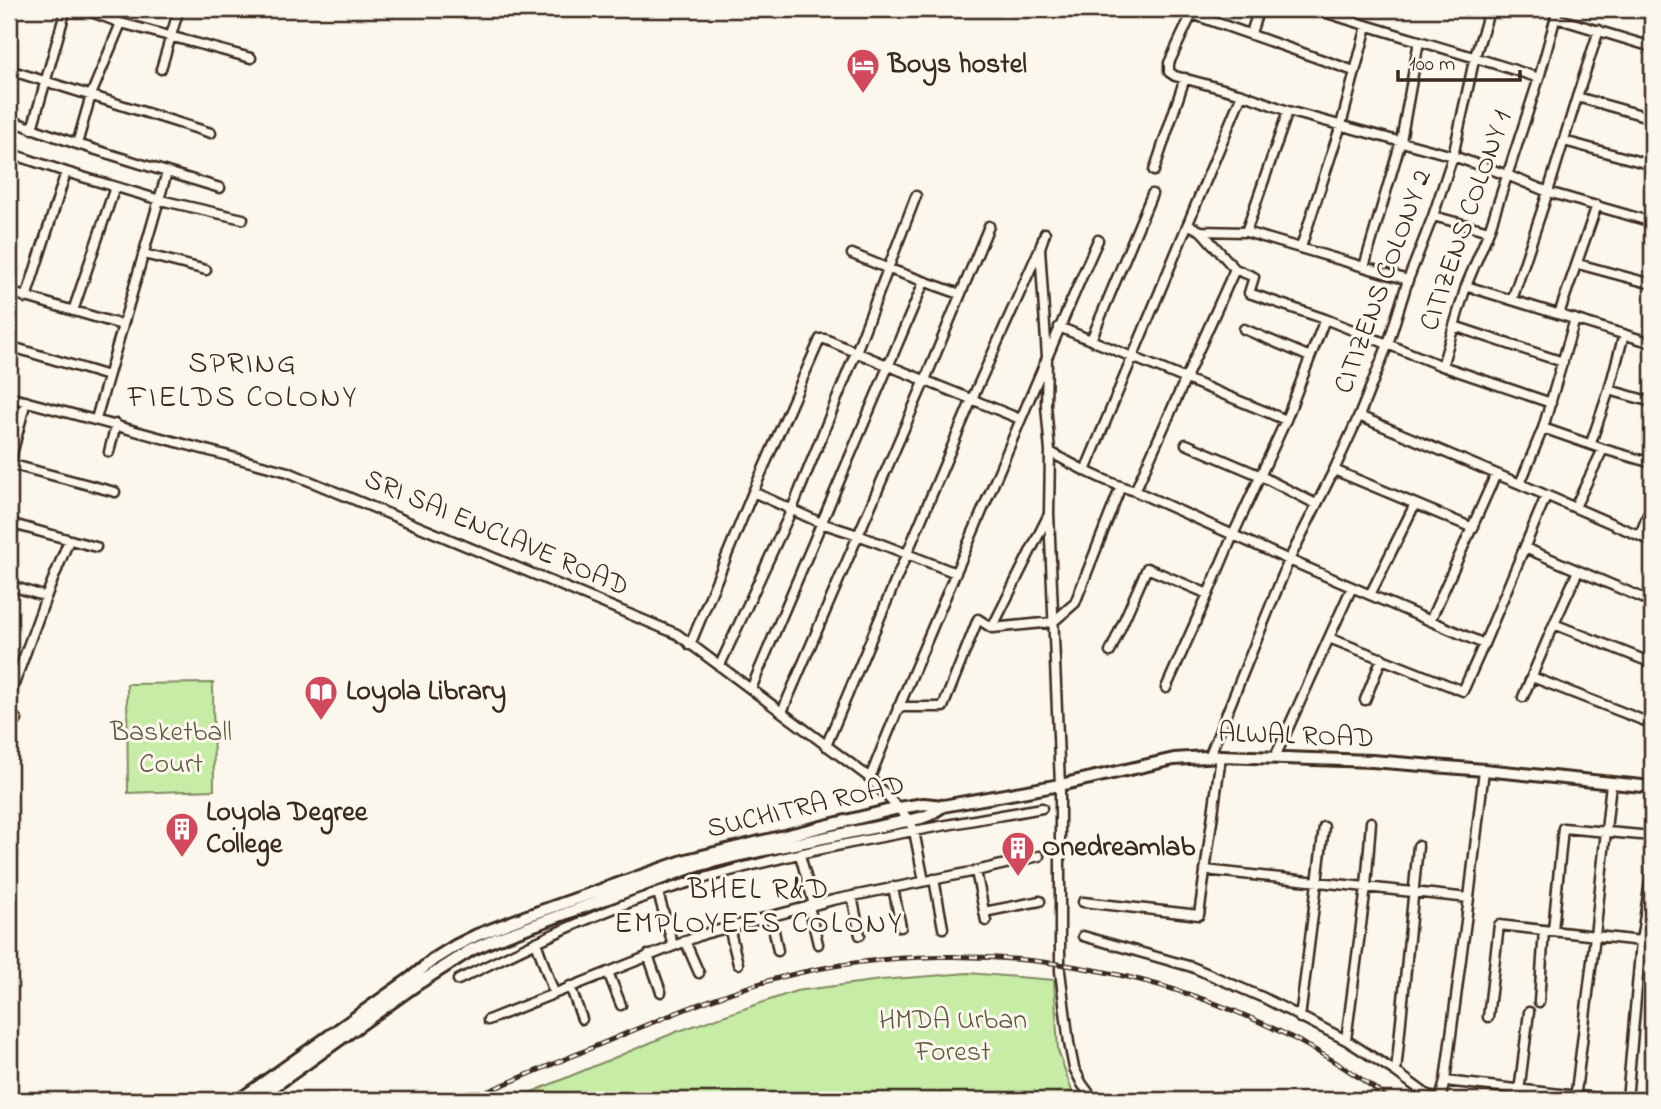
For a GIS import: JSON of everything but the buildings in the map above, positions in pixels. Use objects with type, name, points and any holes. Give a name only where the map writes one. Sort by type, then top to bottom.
[{"type":"main road","name":"ALWAL ROAD","points":[[943,806],[1060,785],[1174,760],[1215,756],[1372,761],[1652,787]]},
{"type":"main road","name":"SUCHITRA ROAD","points":[[256,1100],[413,982],[435,959],[477,935],[686,860],[899,808],[924,804],[943,806]]},
{"type":"main road","name":"SUCHITRA ROAD","points":[[239,1100],[413,982],[496,939],[693,867],[740,855],[912,826],[943,806]]},
{"type":"street","points":[[9,21],[14,9]]},
{"type":"street","points":[[32,129],[66,9]]},
{"type":"street","points":[[83,9],[121,23],[251,58]]},
{"type":"street","points":[[161,69],[179,9]]},
{"type":"street","points":[[1251,33],[1259,9]]},
{"type":"street","points":[[1316,9],[1539,78]]},
{"type":"street","name":"CITIZENS COLONY 2","points":[[1083,902],[1199,915],[1215,756],[1289,560],[1359,416],[1388,344],[1453,156],[1475,56],[1490,9]]},
{"type":"street","points":[[1354,71],[1193,11],[1170,62],[1169,72],[1288,111],[1453,156],[1548,192],[1652,222]]},
{"type":"street","points":[[1557,13],[1652,47]]},
{"type":"street","name":"CITIZENS COLONY 1","points":[[1442,366],[1466,286],[1489,231],[1539,78],[1557,13]]},
{"type":"street","points":[[77,144],[92,95],[121,23]]},
{"type":"street","points":[[1301,247],[1340,125],[1367,26]]},
{"type":"street","points":[[1512,300],[1599,30]]},
{"type":"street","points":[[1364,267],[1401,141],[1419,41]]},
{"type":"street","points":[[9,70],[211,133]]},
{"type":"street","points":[[1154,171],[1185,78]]},
{"type":"street","points":[[1085,471],[1242,94]]},
{"type":"street","points":[[1577,97],[1652,118]]},
{"type":"street","points":[[1246,232],[1288,111]]},
{"type":"street","points":[[9,120],[220,188]]},
{"type":"street","points":[[1564,141],[1652,165]]},
{"type":"street","points":[[9,153],[160,200],[243,219]]},
{"type":"street","points":[[26,298],[66,172]]},
{"type":"street","points":[[96,419],[167,172]]},
{"type":"street","points":[[73,311],[116,187]]},
{"type":"street","points":[[1091,340],[1152,194]]},
{"type":"street","points":[[720,665],[792,509],[916,196]]},
{"type":"street","points":[[1559,314],[1597,205]]},
{"type":"street","points":[[1433,216],[1489,231]]},
{"type":"street","points":[[1135,491],[1235,270],[1201,231],[1189,225]]},
{"type":"street","points":[[782,712],[989,226]]},
{"type":"street","points":[[1201,231],[1246,232],[1408,280]]},
{"type":"street","points":[[826,746],[1045,233]]},
{"type":"street","points":[[870,778],[1098,240]]},
{"type":"street","points":[[1040,248],[1047,358],[1049,513],[1060,785],[1060,971],[1074,1068],[1094,1100]]},
{"type":"street","points":[[144,254],[206,270]]},
{"type":"street","points":[[852,254],[960,295]]},
{"type":"street","points":[[1578,264],[1652,284]]},
{"type":"street","name":"CITIZENS COLONY 1","points":[[1235,270],[1254,277],[1248,293],[1325,319],[1442,366],[1551,403]]},
{"type":"street","points":[[751,689],[924,282]]},
{"type":"street","points":[[1466,286],[1652,343]]},
{"type":"street","points":[[9,292],[122,325]]},
{"type":"street","points":[[1166,688],[1286,420],[1325,319]]},
{"type":"street","points":[[1520,484],[1543,428],[1575,319]]},
{"type":"street","points":[[1454,326],[1563,362]]},
{"type":"street","points":[[1059,327],[1286,420]]},
{"type":"street","points":[[1244,329],[1310,356]]},
{"type":"street","points":[[1591,443],[1624,334]]},
{"type":"street","points":[[690,645],[820,340],[825,339],[1020,419]]},
{"type":"street","points":[[9,345],[108,376]]},
{"type":"street","points":[[1609,390],[1652,402]]},
{"type":"street","name":"SRI SAI ENCLAVE ROAD","points":[[9,397],[288,472],[677,634],[870,778],[912,826]]},
{"type":"street","points":[[26,401],[9,466],[115,492]]},
{"type":"street","points":[[1359,416],[1652,541]]},
{"type":"street","points":[[109,452],[116,424]]},
{"type":"street","points":[[1543,428],[1652,463]]},
{"type":"street","points":[[1186,444],[1261,476],[1316,504]]},
{"type":"street","points":[[1575,507],[1603,449]]},
{"type":"street","points":[[1050,452],[1085,471],[1484,644]]},
{"type":"street","points":[[1334,470],[1473,528]]},
{"type":"street","points":[[1430,621],[1496,474]]},
{"type":"street","points":[[898,707],[943,707],[978,619],[992,628],[1053,622],[1075,603],[1121,486]]},
{"type":"street","points":[[753,492],[821,523],[956,573]]},
{"type":"street","points":[[1329,638],[1463,691],[1546,496]]},
{"type":"street","points":[[1370,595],[1415,504]]},
{"type":"street","points":[[1640,536],[1650,509]]},
{"type":"street","points":[[992,628],[1049,513]]},
{"type":"street","points":[[9,523],[96,547]]},
{"type":"street","points":[[9,698],[69,540]]},
{"type":"street","points":[[1525,548],[1652,601]]},
{"type":"street","points":[[1110,652],[1147,568],[1208,594]]},
{"type":"street","points":[[1523,697],[1578,571]]},
{"type":"street","points":[[9,585],[46,597]]},
{"type":"street","points":[[1275,757],[1352,587]]},
{"type":"street","points":[[1554,624],[1652,663]]},
{"type":"street","points":[[1365,700],[1382,658]]},
{"type":"street","points":[[1532,677],[1650,723]]},
{"type":"street","points":[[9,711],[17,720],[9,727]]},
{"type":"street","points":[[1440,1100],[1445,1081],[1484,770]]},
{"type":"street","points":[[1575,1098],[1611,783]]},
{"type":"street","points":[[458,980],[536,942],[620,906],[742,868],[912,826],[1042,808]]},
{"type":"street","points":[[1346,1040],[1366,887],[1371,822]]},
{"type":"street","points":[[912,826],[924,881]]},
{"type":"street","points":[[1300,1018],[1324,827]]},
{"type":"street","points":[[1539,1002],[1563,828],[1652,836]]},
{"type":"street","points":[[1396,1072],[1418,846]]},
{"type":"street","points":[[1627,1100],[1641,941],[1649,910],[1652,854]]},
{"type":"street","points":[[800,855],[818,944]]},
{"type":"street","points":[[488,1020],[673,945],[729,927],[852,896],[1040,856]]},
{"type":"street","points":[[1205,870],[1469,898]]},
{"type":"street","points":[[975,871],[985,916],[1041,901]]},
{"type":"street","points":[[934,878],[943,928]]},
{"type":"street","points":[[893,887],[901,928]]},
{"type":"street","points":[[658,893],[673,945]]},
{"type":"street","points":[[852,896],[860,935]]},
{"type":"street","points":[[771,916],[778,951]]},
{"type":"street","points":[[1489,1017],[1499,925],[1641,941]]},
{"type":"street","points":[[729,927],[738,964]]},
{"type":"street","points":[[1083,936],[1192,967],[1264,998],[1346,1040],[1434,1100]]},
{"type":"street","points":[[685,941],[699,973]]},
{"type":"street","points":[[536,942],[554,993]]},
{"type":"street","points":[[648,955],[661,992]]},
{"type":"street","points":[[608,972],[621,1005]]},
{"type":"street","points":[[570,986],[582,1019]]},
{"type":"street","points":[[1518,1100],[1529,1012]]},
{"type":"street","points":[[1445,1081],[1575,1098],[1615,1100]]},
{"type":"green space","name":"Basketball Court","points":[[213,683],[214,790],[128,793],[127,684]]},
{"type":"green space","name":"HMDA Urban Forest","points":[[968,973],[1054,980],[1058,1050],[1075,1100],[513,1100],[676,1032],[796,991]]},
{"type":"railway","points":[[467,1100],[672,1014],[760,983],[860,962],[940,957],[1020,959],[1100,971],[1178,991],[1254,1019],[1325,1056],[1390,1100]]},
{"type":"place","name":"Boys hostel","points":[[863,95]]},
{"type":"place","name":"Loyola Library","points":[[321,722]]},
{"type":"place","name":"Loyola Degree College","points":[[182,859]]},
{"type":"place","name":"Onedreamlab","points":[[1018,878]]},
{"type":"district","name":"SPRING FIELDS COLONY","points":[[243,382]]},
{"type":"district","name":"BHEL R&D EMPLOYEES COLONY","points":[[759,908]]}]
